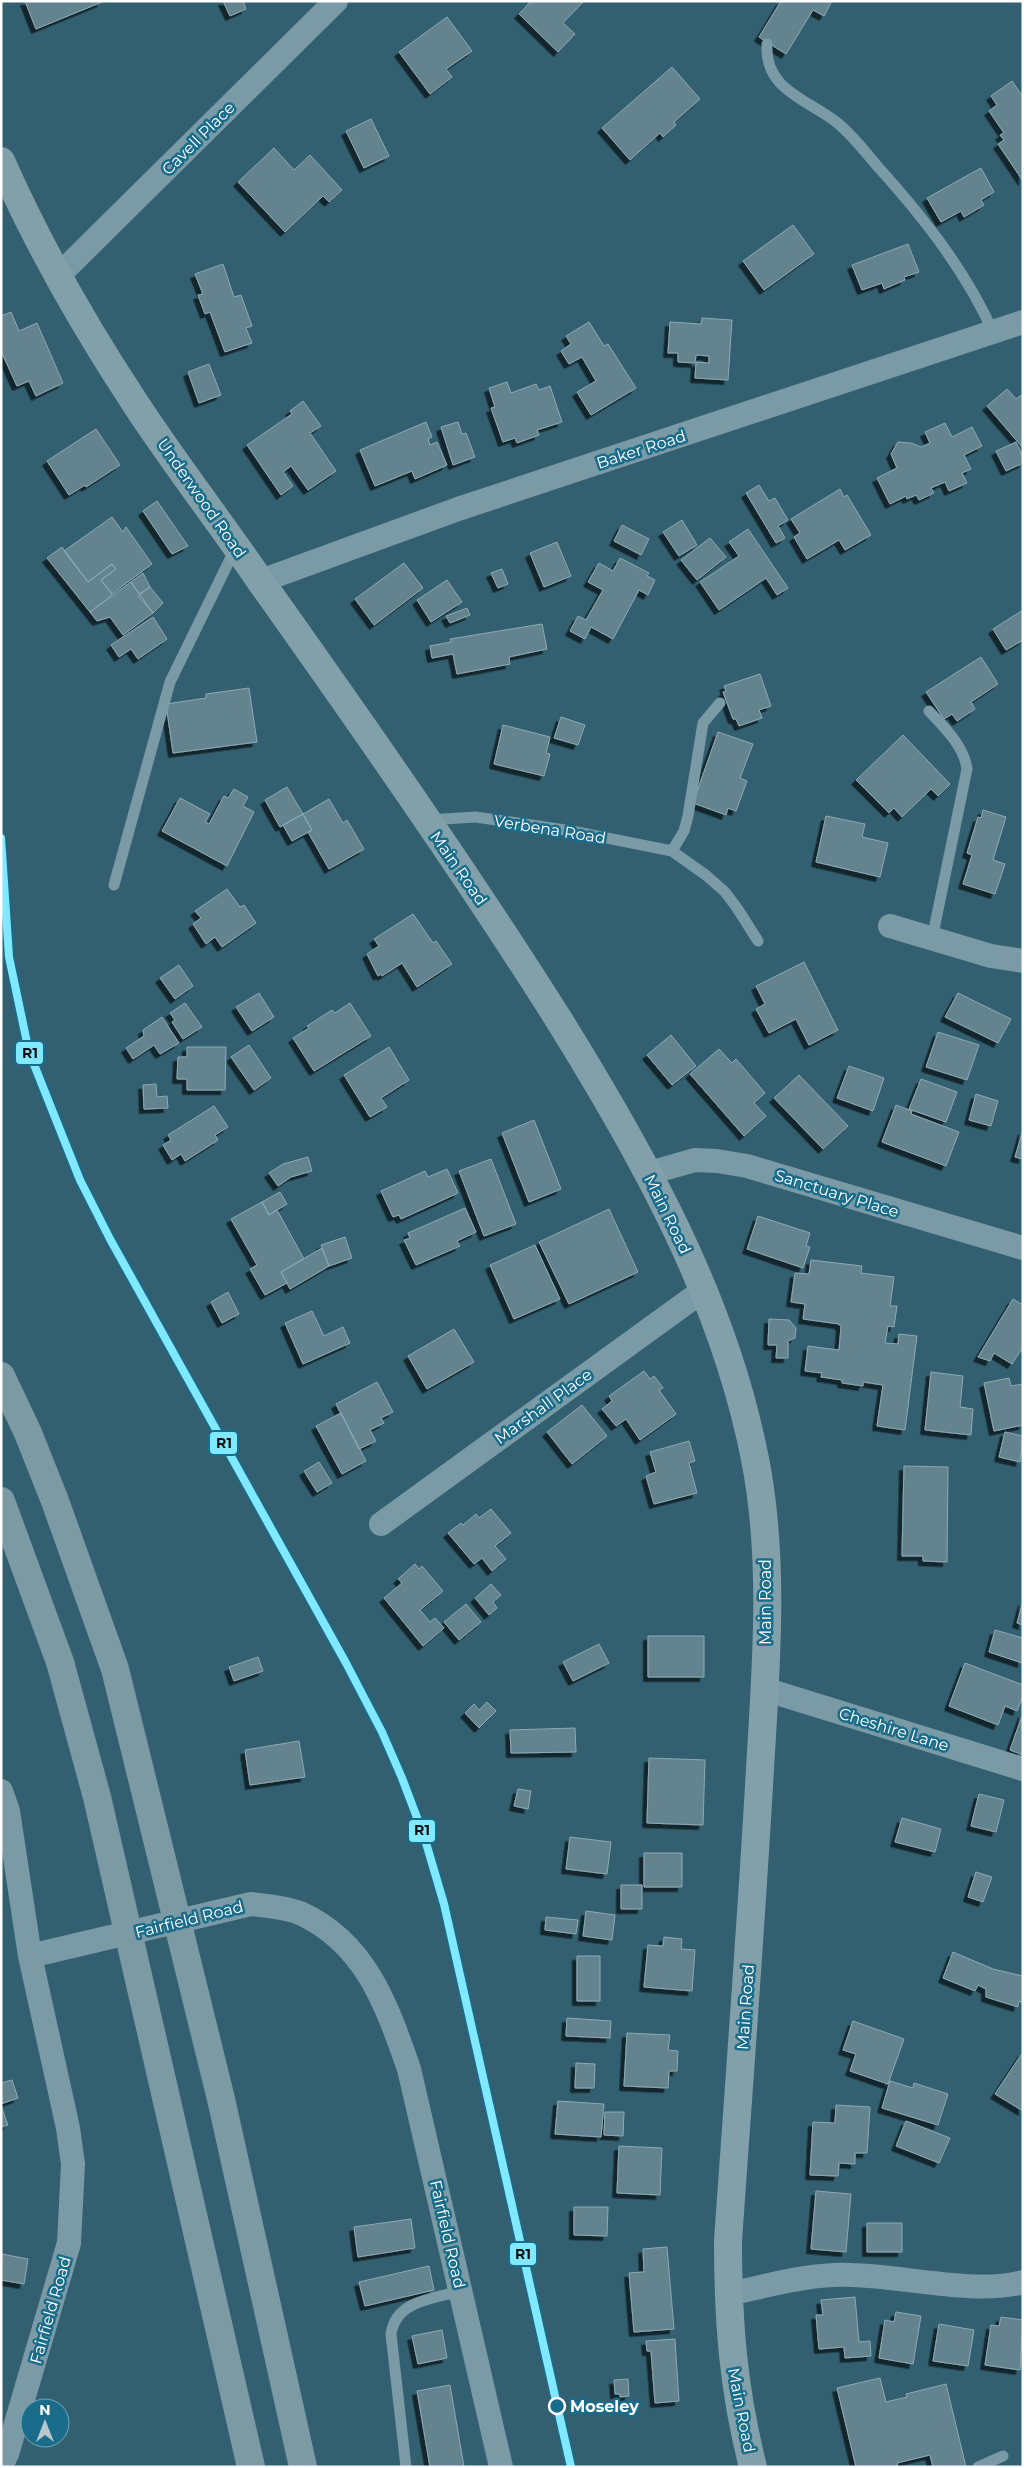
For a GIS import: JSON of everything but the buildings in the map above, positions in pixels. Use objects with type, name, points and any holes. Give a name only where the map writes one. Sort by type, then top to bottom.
[{"type":"highway","points":[[1,1376],[28,1433],[55,1501],[115,1669],[221,2099],[303,2467]]},
{"type":"highway","points":[[1,1501],[60,1662],[97,1797],[251,2467]]},
{"type":"main road","name":"Underwood Road","points":[[1,161],[59,275],[136,404],[426,820]]},
{"type":"main road","name":"Main Road","points":[[426,820],[500,926],[590,1071],[649,1173],[705,1290],[744,1405],[757,1467],[766,1582],[764,1689],[754,1885],[728,2241],[728,2294],[732,2361],[745,2436],[753,2467]]},
{"type":"street","name":"Cavell Place","points":[[59,275],[336,1]]},
{"type":"street","name":"Baker Road","points":[[261,581],[458,509],[1023,322]]},
{"type":"street","points":[[890,926],[991,956],[1023,961]]},
{"type":"street","name":"Sanctuary Place","points":[[649,1173],[695,1160],[717,1160],[747,1166],[1023,1248]]},
{"type":"street","name":"Marshall Place","points":[[382,1524],[705,1290]]},
{"type":"street","name":"Cheshire Lane","points":[[764,1689],[1023,1769]]},
{"type":"street","points":[[1,1791],[8,1811],[30,1956]]},
{"type":"street","name":"Fairfield Road","points":[[1,2466],[7,2454],[44,2336],[70,2233],[73,2164],[68,2128],[30,1956],[251,1904],[277,1907],[300,1913],[326,1930],[344,1944],[371,1975],[389,2010],[409,2069],[501,2467]]},
{"type":"street","points":[[728,2294],[792,2280],[851,2274],[977,2286],[1007,2286],[1023,2282]]},
{"type":"lane","points":[[767,44],[766,59],[779,82],[792,94],[834,120],[848,132],[897,188],[950,258],[978,299],[993,332]]},
{"type":"lane","points":[[114,885],[170,682],[236,546]]},
{"type":"lane","points":[[720,703],[702,723],[688,816],[684,831],[672,851],[707,876],[724,892],[737,908],[758,941]]},
{"type":"lane","points":[[929,711],[959,746],[966,758],[966,769],[932,938]]},
{"type":"lane","name":"Verbena Road","points":[[426,820],[475,818],[504,821],[572,831],[672,851]]},
{"type":"lane","points":[[406,2467],[391,2334],[393,2323],[398,2314],[409,2305],[460,2291]]},
{"type":"lane","points":[[978,2467],[1003,2456]]},
{"type":"transit line","name":"R1","points":[[1,838],[9,957],[29,1052],[80,1180],[110,1239],[346,1663],[382,1732],[424,1836],[444,1904],[571,2467]]},
{"type":"place","name":"Moseley","points":[[557,2406]]}]
